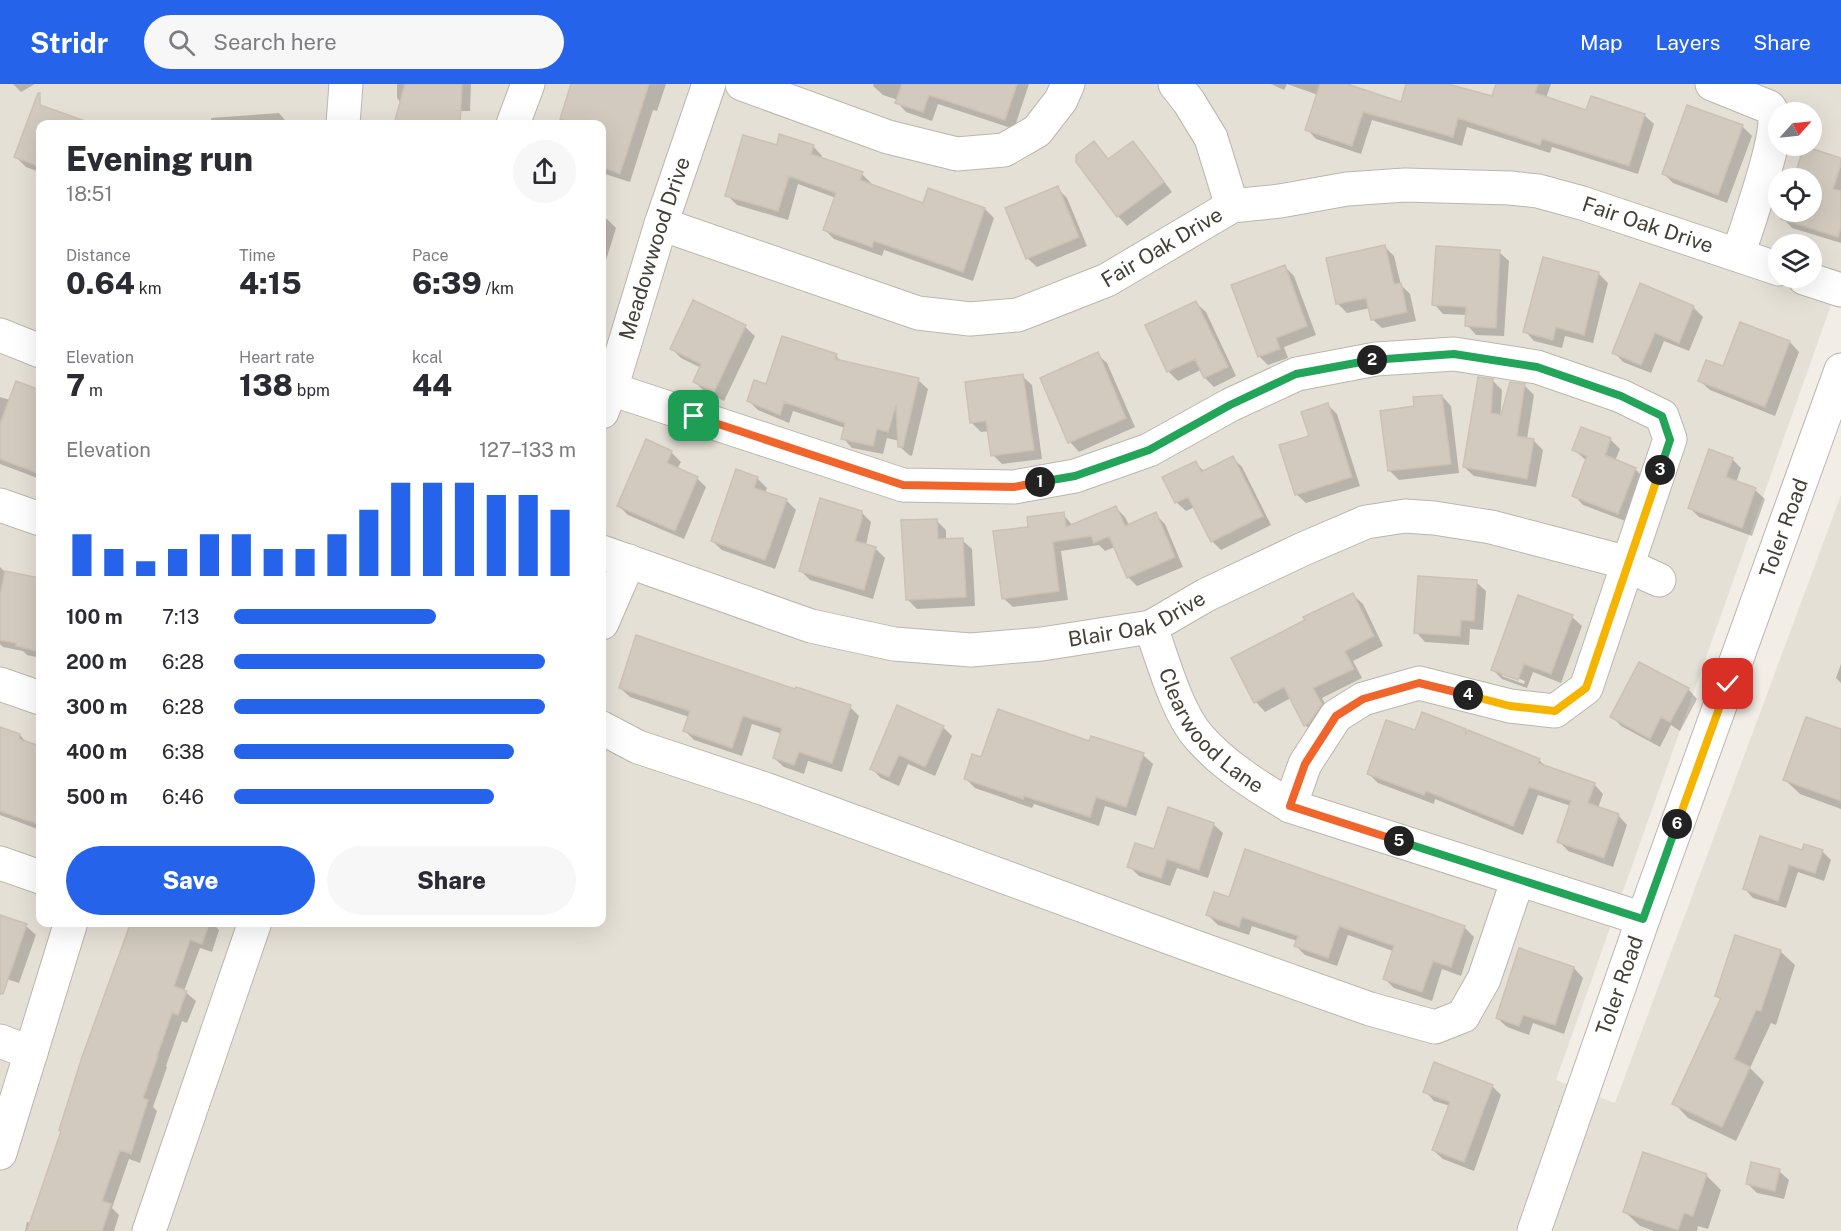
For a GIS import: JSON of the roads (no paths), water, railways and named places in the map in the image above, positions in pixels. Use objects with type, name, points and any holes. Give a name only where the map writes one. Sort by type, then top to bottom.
[{"type":"street","points":[[344,120],[346,84]]},
{"type":"street","points":[[514,120],[528,84]]},
{"type":"street","name":"Meadowwood Drive","points":[[606,401],[661,224],[709,84]]},
{"type":"street","points":[[742,84],[888,137],[957,154],[1004,150],[1037,131],[1061,100],[1068,84]]},
{"type":"street","points":[[1174,84],[1189,102],[1210,138],[1232,206]]},
{"type":"street","points":[[1712,84],[1769,107],[1775,116],[1763,178],[1738,255]]},
{"type":"street","name":"Fair Oak Drive","points":[[661,224],[918,313],[970,319],[1018,315],[1107,280],[1232,206],[1280,201],[1347,189],[1405,184],[1529,190],[1582,203],[1768,265]]},
{"type":"street","points":[[1822,284],[1841,290]]},
{"type":"street","points":[[0,335],[36,349]]},
{"type":"street","points":[[606,401],[903,485],[1014,487],[1075,476],[1149,450],[1230,405],[1296,374],[1376,359],[1454,354],[1537,367],[1621,396],[1662,416],[1670,440],[1586,688],[1555,711],[1510,706],[1419,683],[1363,699],[1336,716],[1305,764],[1290,806]]},
{"type":"street","name":"Toler Road","points":[[1534,1231],[1643,919],[1841,370]]},
{"type":"street","points":[[0,505],[36,518]]},
{"type":"street","name":"Blair Oak Drive","points":[[615,557],[811,626],[894,644],[971,651],[1042,644],[1150,627],[1206,594],[1303,549],[1366,522],[1405,516],[1491,527],[1613,559],[1659,580]]},
{"type":"street","points":[[606,603],[615,557]]},
{"type":"street","name":"Clearwood Lane","points":[[1150,627],[1178,700],[1197,736],[1247,781],[1290,806],[1643,919]]},
{"type":"street","points":[[0,684],[36,697]]},
{"type":"street","points":[[606,730],[638,747],[765,789],[1209,952],[1370,1009],[1435,1027],[1463,1016],[1484,979],[1518,879]]},
{"type":"street","points":[[0,863],[36,876]]},
{"type":"street","points":[[0,1153],[69,927]]},
{"type":"street","points":[[149,1231],[253,927]]},
{"type":"street","points":[[0,1041],[31,1053]]}]
